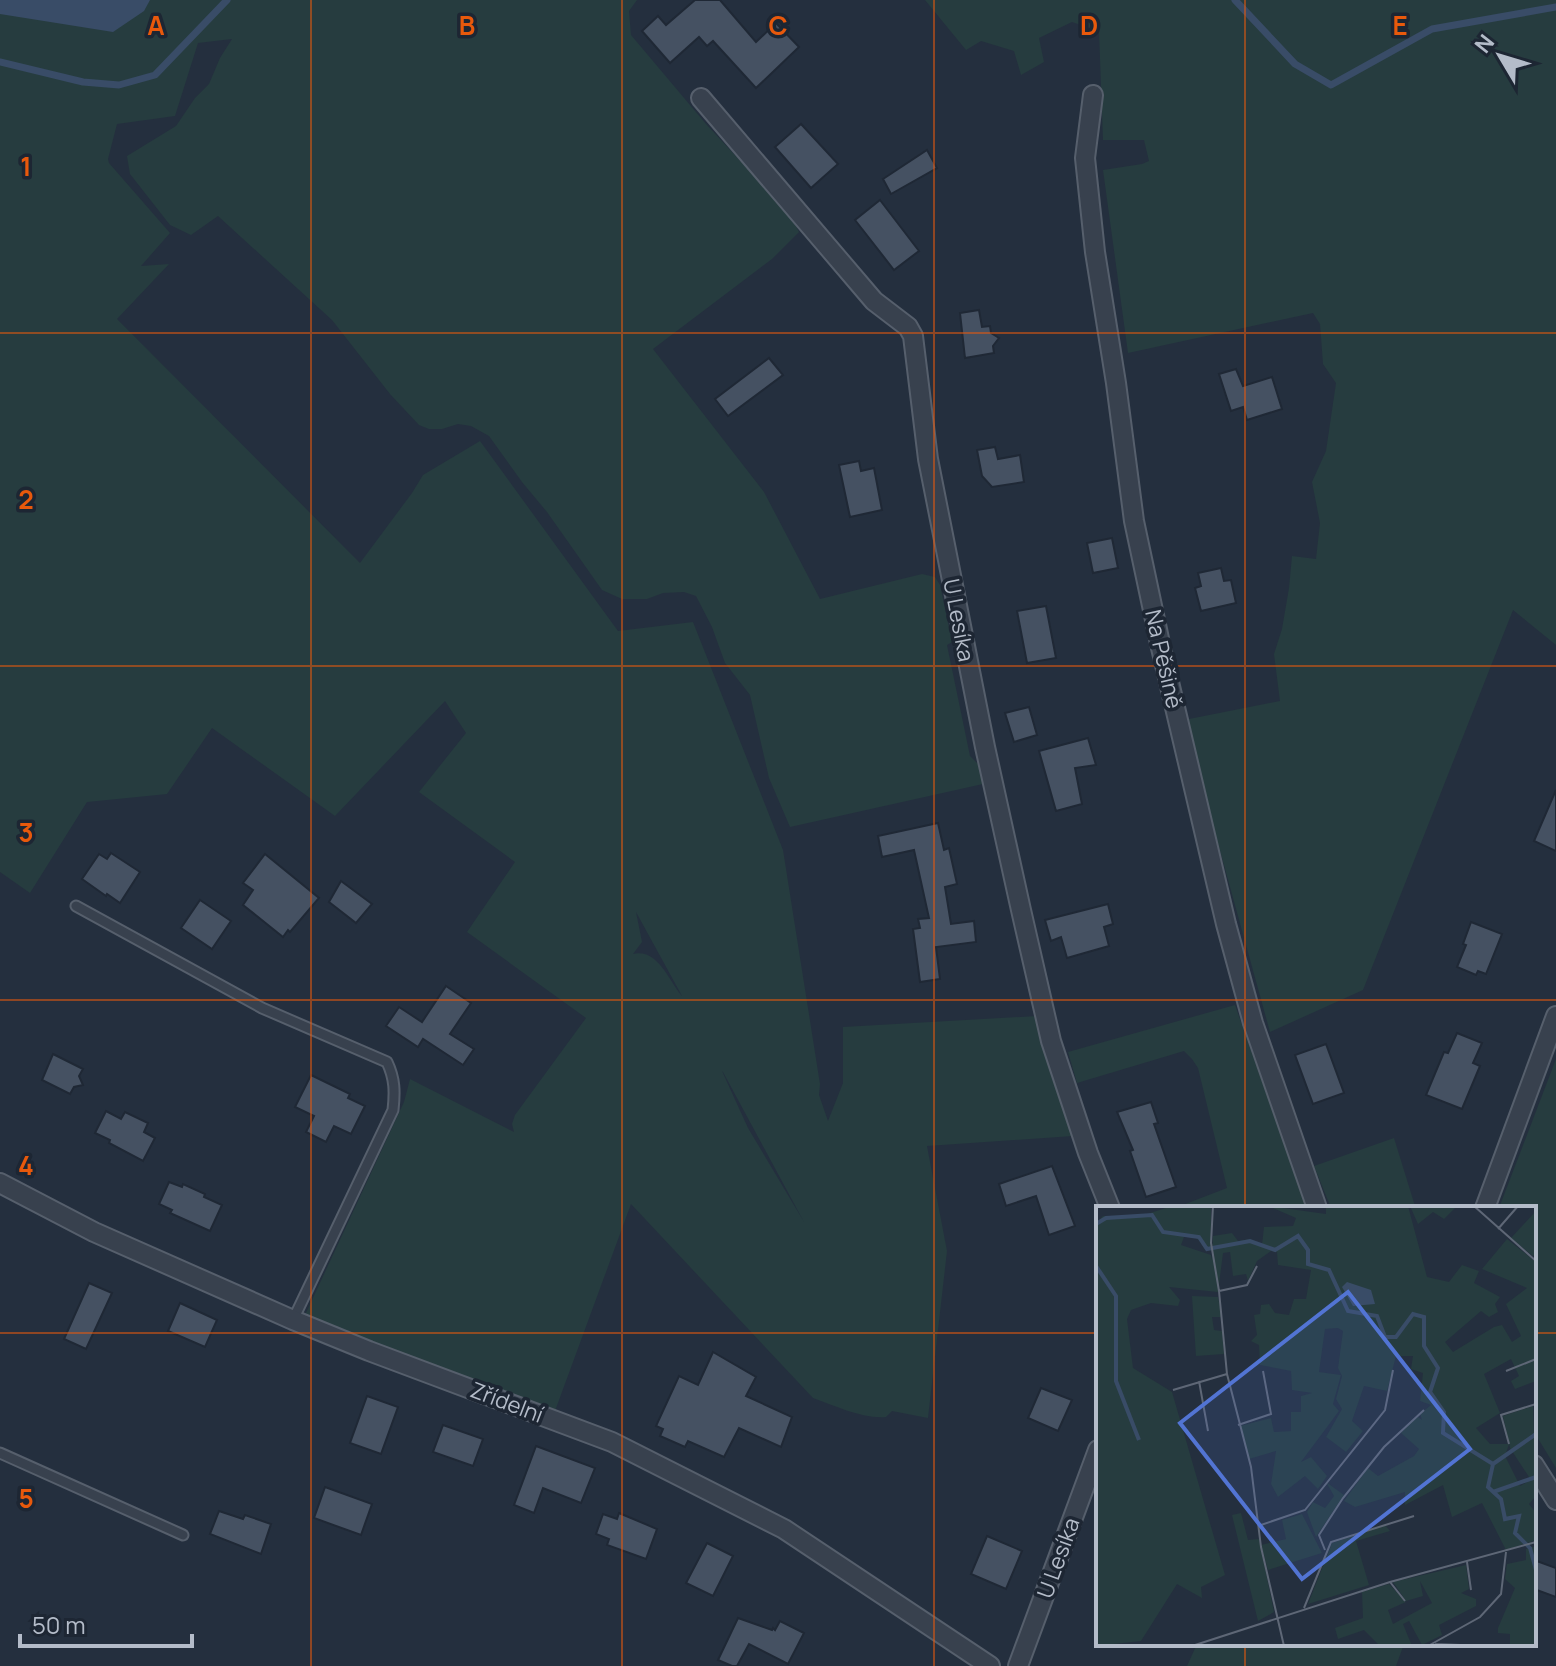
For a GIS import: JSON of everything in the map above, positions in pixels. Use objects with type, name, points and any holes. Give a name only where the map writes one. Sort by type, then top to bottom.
[{"type":"street","name":"Na Pěšině","points":[[1093,95],[1085,158],[1095,252],[1134,521],[1226,924],[1253,1023],[1316,1206]]},
{"type":"street","name":"U Lesíka","points":[[701,98],[874,301],[908,327],[913,336],[928,459],[1017,895],[1051,1041],[1109,1206]]},
{"type":"street","points":[[1486,1206],[1556,1016]]},
{"type":"street","name":"Zřídelní","points":[[0,1183],[94,1232],[293,1320],[612,1442],[784,1529],[990,1666]]},
{"type":"street","name":"U Lesíka","points":[[1018,1666],[1096,1455]]},
{"type":"street","points":[[1536,1468],[1556,1500]]},
{"type":"lane","points":[[76,906],[262,1008],[387,1062],[395,1089],[393,1110],[293,1320]]},
{"type":"lane","points":[[0,1453],[183,1535]]},
{"type":"green space","points":[[0,0],[637,0],[629,11],[631,35],[706,124],[789,213],[799,232],[772,259],[653,349],[764,492],[820,599],[922,574],[935,577],[940,585],[952,642],[947,645],[970,756],[978,764],[983,784],[790,827],[769,778],[750,695],[725,663],[696,596],[684,592],[663,593],[647,599],[622,599],[602,590],[489,436],[471,426],[458,424],[429,429],[419,425],[390,394],[332,320],[218,216],[191,235],[170,225],[130,174],[127,156],[176,126],[209,84],[232,39],[198,43],[175,116],[117,124],[109,163],[170,233],[141,266],[169,264],[117,319],[360,563],[423,475],[480,441],[618,631],[693,622],[783,850],[820,1084],[819,1095],[828,1121],[843,1083],[843,1027],[1037,1016],[1073,1136],[927,1146],[947,1251],[928,1418],[892,1411],[886,1417],[868,1416],[813,1398],[631,1204],[555,1411],[316,1323],[306,1313],[404,1102],[410,1079],[514,1132],[512,1124],[515,1115],[586,1018],[467,932],[515,862],[419,792],[466,733],[445,701],[335,816],[212,728],[167,794],[87,802],[30,893],[0,872]],"holes":[[[636,912],[682,996],[656,961],[642,953],[633,954],[642,942]],[[723,1072],[804,1222],[748,1128]]]},
{"type":"green space","points":[[925,0],[1556,0],[1556,645],[1513,610],[1363,990],[1270,1032],[1184,720],[1280,701],[1274,654],[1282,629],[1292,556],[1316,559],[1320,523],[1312,482],[1326,451],[1336,383],[1323,364],[1320,324],[1313,313],[1128,353],[1103,170],[1149,161],[1144,140],[1103,140],[1099,31],[1072,22],[1039,38],[1044,62],[1021,75],[1014,51],[981,41],[966,50]]},
{"type":"green space","points":[[1235,1005],[1306,1206],[1180,1206],[1227,1188],[1198,1068],[1192,1059],[1184,1051],[1077,1083],[1068,1052]]},
{"type":"green space","points":[[1556,1059],[1556,1468],[1536,1435],[1536,1206],[1500,1206]]},
{"type":"green space","points":[[1394,1138],[1415,1206],[1330,1206],[1314,1166]]},
{"type":"green space","points":[[1196,1646],[1403,1646],[1396,1666],[1187,1666]]},
{"type":"water","points":[[0,0],[150,0],[144,11],[113,32],[0,14]]},
{"type":"building","points":[[695,0],[720,0],[756,42],[776,23],[799,47],[756,88],[713,41],[707,46],[699,37],[670,63],[642,31],[658,16],[666,25]]},
{"type":"building","points":[[801,124],[838,164],[811,188],[775,147]]},
{"type":"building","points":[[927,150],[937,168],[891,194],[883,179]]},
{"type":"building","points":[[880,200],[919,251],[894,270],[855,220]]},
{"type":"building","points":[[979,310],[982,327],[990,326],[991,333],[999,338],[993,346],[994,353],[965,358],[960,313]]},
{"type":"building","points":[[769,358],[783,375],[728,416],[715,399]]},
{"type":"building","points":[[1236,369],[1243,386],[1272,377],[1282,409],[1247,420],[1243,407],[1231,411],[1219,374]]},
{"type":"building","points":[[995,447],[998,459],[1020,455],[1024,482],[992,487],[982,476],[977,450]]},
{"type":"building","points":[[859,461],[861,471],[874,468],[882,510],[850,517],[839,465]]},
{"type":"building","points":[[1112,538],[1118,568],[1093,573],[1087,543]]},
{"type":"building","points":[[1221,568],[1224,581],[1231,580],[1236,603],[1201,611],[1195,588],[1201,586],[1198,573]]},
{"type":"building","points":[[1046,606],[1056,658],[1027,663],[1017,611]]},
{"type":"building","points":[[1029,707],[1037,735],[1014,742],[1005,713]]},
{"type":"building","points":[[1088,738],[1096,765],[1075,768],[1082,804],[1056,811],[1039,751]]},
{"type":"building","points":[[1556,790],[1556,851],[1534,841]]},
{"type":"building","points":[[938,823],[944,850],[949,848],[957,884],[945,887],[951,924],[974,921],[976,942],[936,947],[940,979],[920,982],[913,929],[920,928],[918,919],[929,918],[914,850],[882,857],[878,836]]},
{"type":"building","points":[[111,853],[140,872],[120,903],[82,879],[99,854],[107,859]]},
{"type":"building","points":[[265,854],[319,898],[283,937],[243,905],[253,890],[243,883]]},
{"type":"building","points":[[341,881],[372,904],[356,923],[329,902]]},
{"type":"building","points":[[200,900],[231,921],[212,949],[181,928]]},
{"type":"building","points":[[1108,904],[1113,924],[1104,927],[1109,946],[1067,958],[1061,937],[1051,941],[1045,920]]},
{"type":"building","points":[[1471,922],[1502,934],[1486,974],[1478,971],[1476,975],[1457,967]]},
{"type":"building","points":[[446,986],[471,1003],[450,1034],[474,1049],[463,1065],[423,1039],[418,1047],[386,1026],[399,1007],[422,1022]]},
{"type":"building","points":[[1457,1033],[1482,1043],[1473,1063],[1480,1066],[1462,1109],[1426,1095],[1444,1052],[1448,1053]]},
{"type":"building","points":[[1326,1044],[1344,1093],[1313,1104],[1295,1055]]},
{"type":"building","points":[[53,1054],[83,1069],[79,1076],[83,1085],[74,1087],[70,1094],[42,1080]]},
{"type":"building","points":[[311,1075],[350,1094],[348,1098],[365,1106],[351,1134],[334,1126],[326,1142],[306,1132],[314,1116],[295,1107]]},
{"type":"building","points":[[1151,1102],[1158,1123],[1154,1124],[1176,1187],[1146,1197],[1130,1151],[1133,1150],[1117,1112]]},
{"type":"building","points":[[106,1111],[121,1119],[125,1112],[148,1123],[144,1132],[155,1138],[143,1161],[95,1133]]},
{"type":"building","points":[[1052,1166],[1075,1226],[1049,1235],[1036,1196],[1006,1206],[999,1184]]},
{"type":"building","points":[[169,1182],[182,1187],[183,1184],[222,1205],[210,1231],[170,1213],[172,1210],[159,1204]]},
{"type":"building","points":[[89,1283],[112,1293],[86,1349],[64,1339]]},
{"type":"building","points":[[180,1303],[217,1320],[205,1347],[168,1331]]},
{"type":"building","points":[[713,1352],[756,1377],[746,1396],[792,1417],[781,1447],[739,1428],[724,1457],[688,1441],[685,1447],[660,1436],[663,1429],[656,1426],[679,1376],[698,1385]]},
{"type":"building","points":[[1041,1388],[1072,1400],[1058,1431],[1028,1418]]},
{"type":"building","points":[[367,1396],[398,1407],[381,1454],[350,1443]]},
{"type":"building","points":[[443,1425],[483,1439],[473,1466],[433,1452]]},
{"type":"building","points":[[536,1446],[595,1468],[581,1503],[543,1488],[534,1513],[514,1505]]},
{"type":"building","points":[[325,1487],[372,1504],[361,1535],[314,1518]]},
{"type":"building","points":[[219,1511],[243,1519],[245,1515],[271,1524],[261,1554],[210,1534]]},
{"type":"building","points":[[619,1513],[657,1529],[646,1559],[607,1545],[609,1539],[596,1534],[603,1514],[617,1519]]},
{"type":"building","points":[[987,1536],[1022,1551],[1006,1589],[971,1574]]},
{"type":"building","points":[[707,1543],[733,1556],[713,1596],[686,1583]]},
{"type":"building","points":[[1536,1561],[1556,1568],[1556,1597],[1536,1590]]},
{"type":"building","points":[[738,1618],[772,1630],[780,1621],[804,1633],[788,1664],[749,1644],[737,1666],[718,1660]]},
{"type":"waterway","points":[[0,62],[83,82],[119,85],[155,75],[227,0]]},
{"type":"waterway","points":[[1235,0],[1295,64],[1331,85],[1432,29],[1556,7]]}]
